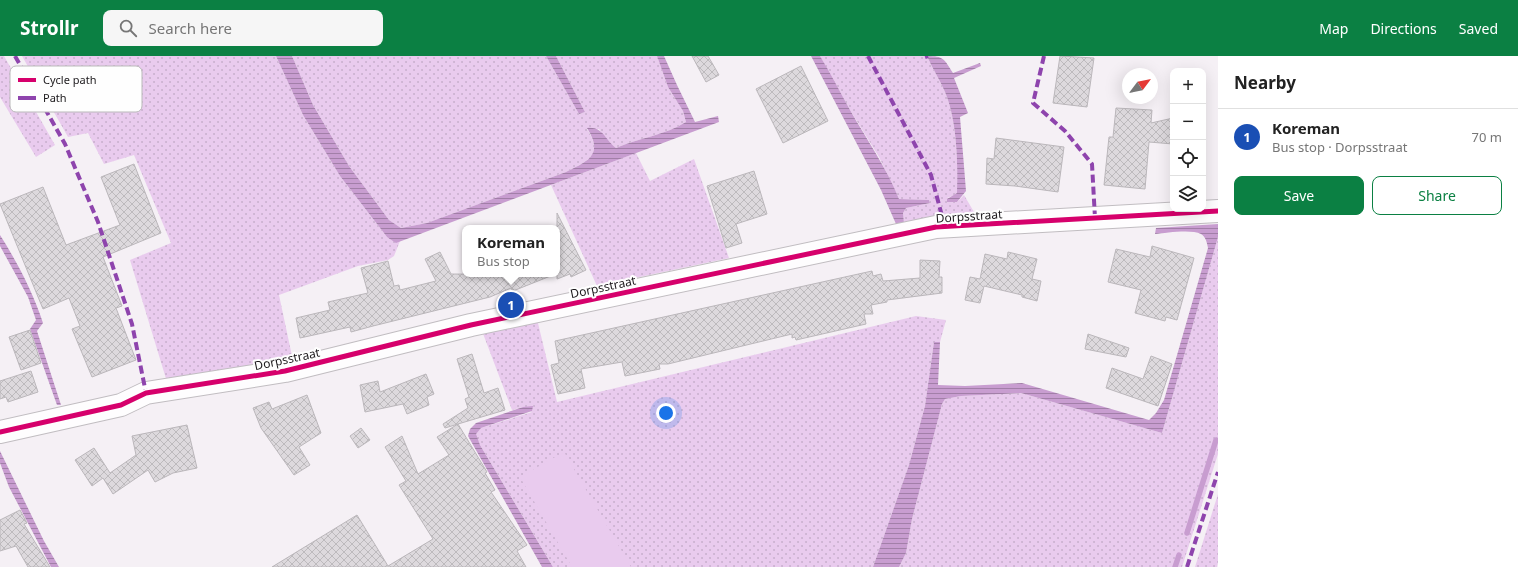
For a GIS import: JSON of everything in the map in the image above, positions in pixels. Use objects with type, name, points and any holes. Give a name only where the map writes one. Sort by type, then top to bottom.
[{"type":"street","name":"Dorpsstraat","points":[[0,432],[121,405],[146,393],[285,371],[471,325],[936,227],[1218,212]]},
{"type":"shaded area","points":[[0,56],[4,56],[10,66],[10,112],[36,112],[55,145],[36,157],[0,97]]},
{"type":"shaded area","points":[[22,56],[276,56],[303,115],[340,176],[387,237],[400,241],[394,256],[388,260],[358,266],[279,295],[292,356],[167,382],[130,260],[171,243],[134,155],[104,164],[88,133],[68,137],[54,112],[142,112],[142,66],[28,66]]},
{"type":"shaded area","points":[[276,56],[292,56],[313,105],[349,166],[389,220],[401,228],[427,223],[566,172],[581,164],[591,156],[594,151],[592,137],[587,128],[597,129],[600,131],[616,148],[661,133],[686,122],[683,111],[668,87],[657,56],[664,56],[695,122],[718,116],[719,122],[396,243],[387,237],[340,176],[303,115]]},
{"type":"shaded area","points":[[292,56],[546,56],[579,114],[585,112],[556,56],[657,56],[668,87],[683,111],[686,122],[661,133],[616,148],[608,143],[599,129],[587,129],[592,138],[594,151],[587,160],[574,168],[427,223],[401,228],[389,220],[349,166],[313,105]]},
{"type":"shaded area","points":[[546,56],[556,56],[585,112],[579,114]]},
{"type":"shaded area","points":[[811,56],[820,56],[882,165],[899,199],[929,200],[930,203],[906,208],[903,213],[904,223],[896,224],[881,190]]},
{"type":"shaded area","points":[[820,56],[927,56],[949,103],[956,142],[957,194],[947,198],[957,202],[964,195],[974,212],[946,215],[904,223],[903,213],[906,208],[930,203],[929,200],[899,199],[879,157],[850,110]]},
{"type":"shaded area","points":[[927,56],[943,59],[953,73],[980,63],[981,66],[954,78],[968,113],[960,117],[966,191],[957,202],[947,202],[947,199],[957,193],[957,156],[952,116],[945,92]]},
{"type":"shaded area","points":[[636,153],[650,181],[694,159],[729,258],[597,286],[551,185]]},
{"type":"shaded area","points":[[1218,224],[1218,237],[1162,433],[1021,393],[961,396],[945,399],[942,404],[912,519],[906,553],[899,567],[873,567],[909,465],[925,406],[934,342],[940,342],[938,385],[965,386],[1022,383],[1149,420],[1156,413],[1164,400],[1208,248],[1205,238],[1201,234],[1191,232],[1172,232],[1155,234],[1156,228]]},
{"type":"shaded area","points":[[0,235],[24,278],[39,311],[43,323],[37,331],[61,405],[57,405],[30,329],[36,320],[28,297],[0,246]]},
{"type":"shaded area","points":[[1218,237],[1218,454],[1182,567],[899,567],[906,553],[912,519],[942,404],[945,399],[961,396],[1021,393],[1162,433]]},
{"type":"shaded area","points":[[916,316],[946,320],[940,342],[934,342],[925,406],[909,465],[873,567],[553,567],[480,445],[475,434],[481,428],[532,412],[523,407],[512,410],[482,331],[537,319],[557,402]]},
{"type":"shaded area","points":[[533,406],[532,411],[481,428],[476,434],[480,445],[553,567],[542,567],[468,436],[470,429],[476,423],[523,407]]},
{"type":"shaded area","points":[[0,451],[44,541],[59,567],[51,567],[9,487],[0,463]]},
{"type":"shaded area","points":[[564,452],[631,567],[572,567],[520,477]]},
{"type":"shaded area","points":[[1218,494],[1217,567],[1195,567]]},
{"type":"building","points":[[692,56],[708,56],[719,75],[706,82]]},
{"type":"building","points":[[1060,56],[1094,58],[1087,107],[1053,103]]},
{"type":"building","points":[[801,66],[828,121],[783,143],[756,89]]},
{"type":"building","points":[[1116,108],[1152,110],[1151,123],[1170,119],[1170,144],[1149,142],[1145,189],[1104,185],[1109,137],[1113,137]]},
{"type":"building","points":[[996,138],[1064,147],[1058,192],[1015,186],[986,184],[987,158],[994,159]]},
{"type":"building","points":[[134,164],[161,233],[103,257],[122,306],[116,308],[136,360],[92,377],[72,329],[80,326],[69,298],[43,309],[0,204],[43,187],[66,245],[120,225],[101,177]]},
{"type":"building","points":[[754,171],[767,214],[736,224],[742,243],[726,248],[707,186]]},
{"type":"building","points":[[557,213],[586,270],[571,277],[570,274],[557,279],[557,277],[560,277],[560,225],[557,225]]},
{"type":"building","points":[[1152,246],[1194,258],[1177,320],[1166,317],[1165,321],[1135,313],[1141,290],[1108,282],[1116,249],[1150,257]]},
{"type":"building","points":[[440,252],[451,274],[462,274],[462,277],[548,277],[513,291],[511,288],[490,297],[351,332],[350,327],[300,338],[296,318],[330,310],[328,302],[368,293],[361,268],[388,261],[394,286],[399,285],[400,290],[436,281],[425,259]]},
{"type":"building","points":[[1008,252],[1037,259],[1032,279],[1041,281],[1037,301],[1022,297],[1022,295],[984,286],[980,303],[965,300],[970,277],[980,279],[985,254],[1007,259]]},
{"type":"building","points":[[920,260],[940,261],[939,277],[942,277],[942,293],[887,300],[887,302],[871,305],[873,314],[864,314],[866,324],[796,340],[795,337],[792,338],[792,334],[668,364],[659,364],[660,369],[625,376],[622,362],[581,369],[585,388],[558,394],[551,365],[559,363],[555,341],[872,271],[873,276],[881,274],[883,281],[920,278]]},
{"type":"building","points":[[30,330],[41,363],[21,370],[9,337]]},
{"type":"building","points":[[1088,334],[1129,348],[1126,357],[1085,349]]},
{"type":"building","points":[[472,354],[484,393],[498,388],[505,410],[445,428],[443,424],[468,408],[465,399],[469,397],[457,359]]},
{"type":"building","points":[[1151,356],[1172,364],[1158,406],[1106,388],[1112,368],[1143,379]]},
{"type":"building","points":[[31,371],[38,392],[8,402],[6,397],[0,399],[0,381]]},
{"type":"building","points":[[426,374],[434,394],[427,397],[429,405],[407,414],[403,404],[365,412],[360,385],[378,381],[380,392]]},
{"type":"building","points":[[307,395],[321,433],[299,447],[310,465],[294,475],[261,428],[253,408],[269,402],[272,409]]},
{"type":"building","points":[[458,424],[487,472],[485,473],[495,490],[491,492],[527,545],[517,551],[526,567],[272,567],[357,515],[388,566],[433,539],[399,485],[406,481],[385,447],[402,436],[418,474],[449,455],[437,437]]},
{"type":"building","points":[[187,425],[197,468],[173,473],[155,482],[148,470],[113,494],[103,478],[92,486],[75,460],[94,448],[110,473],[136,455],[132,436]]},
{"type":"building","points":[[361,428],[370,440],[358,448],[350,436]]},
{"type":"building","points":[[20,510],[27,523],[24,524],[50,567],[28,567],[16,546],[0,551],[0,520]]},
{"type":"waterway","points":[[1187,533],[1216,440]]},
{"type":"waterway","points":[[1175,567],[1179,555]]},
{"type":"marked path","points":[[15,56],[21,66]]},
{"type":"marked path","points":[[868,56],[931,175],[945,227]]},
{"type":"marked path","points":[[1044,56],[1033,103],[1065,131],[1092,164],[1095,218]]},
{"type":"marked path","points":[[47,112],[65,144],[98,222],[132,324],[146,393]]},
{"type":"marked path","points":[[1187,567],[1218,472]]},
{"type":"cycle path","points":[[0,432],[121,405],[146,393],[285,371],[471,325],[936,227],[1218,211]]},
{"type":"place","name":"Koreman","points":[[511,305]]}]
